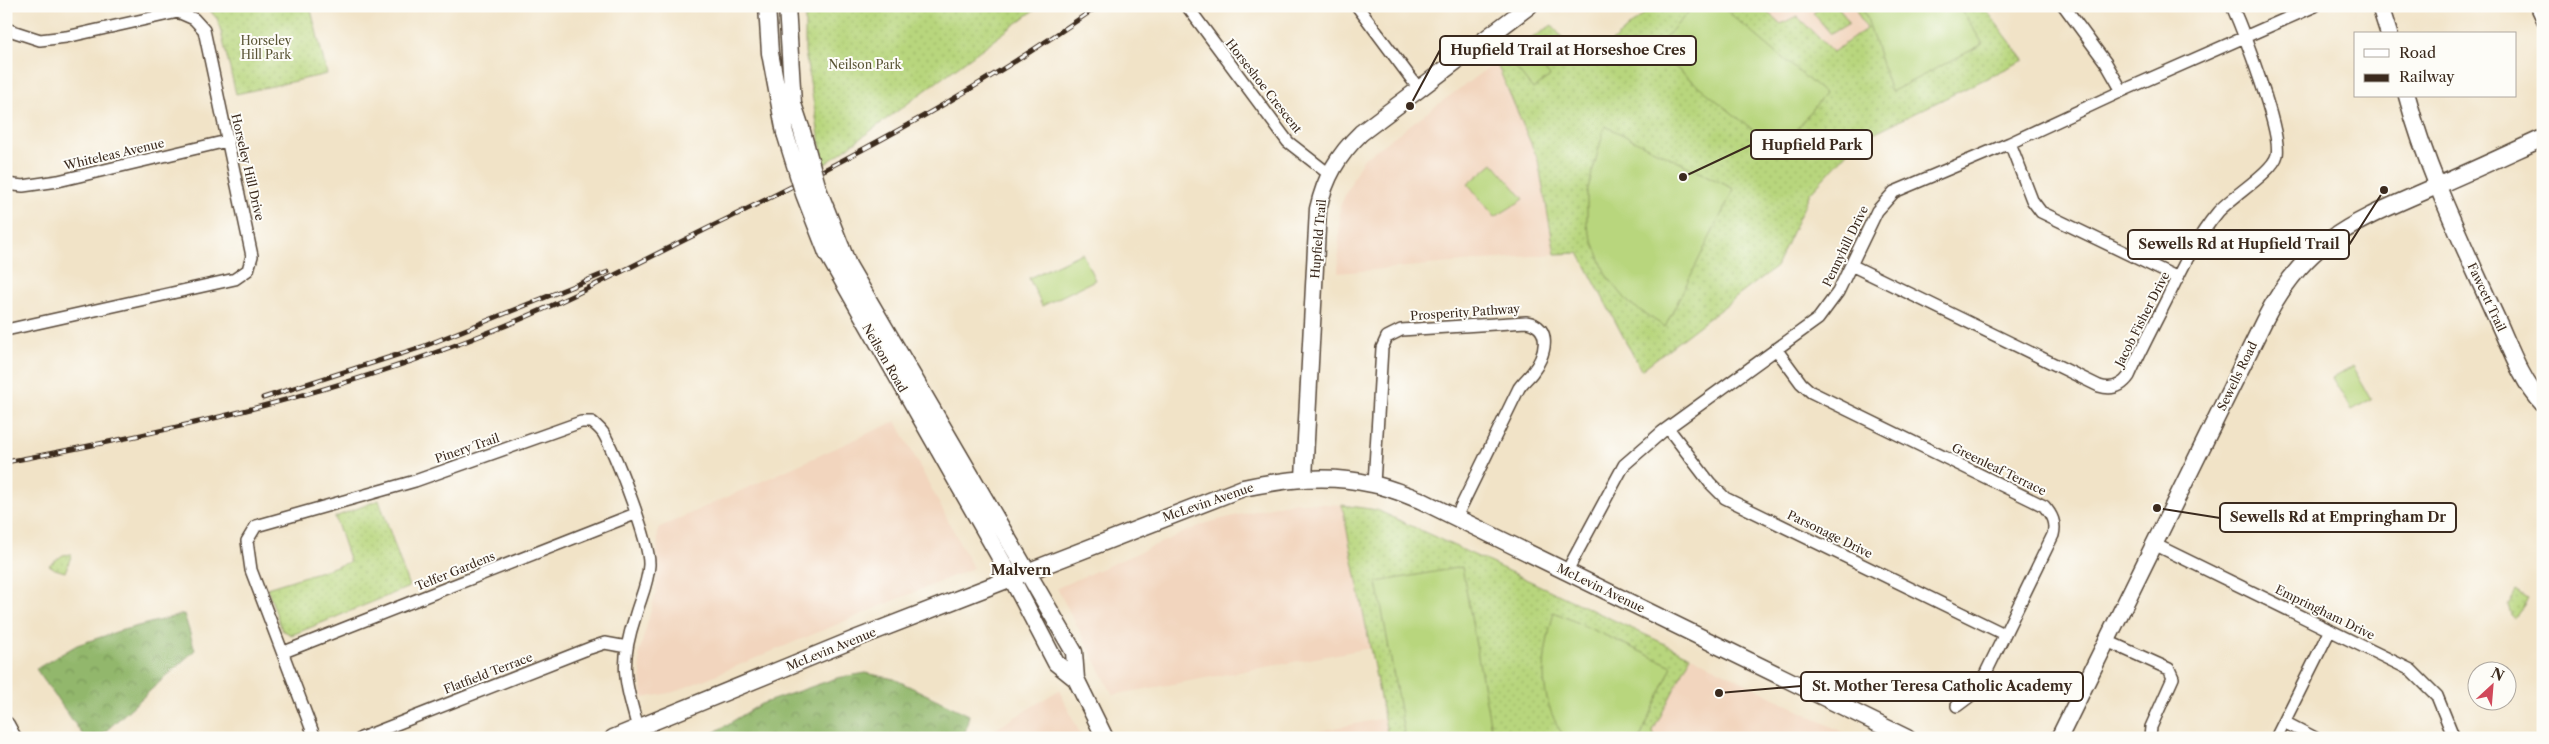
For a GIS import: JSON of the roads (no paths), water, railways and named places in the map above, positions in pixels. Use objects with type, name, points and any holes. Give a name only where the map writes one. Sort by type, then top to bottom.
[{"type":"street","name":"Neilson Road","points":[[767,6],[770,53],[793,131],[818,189],[834,250],[1056,663],[1076,678]]},
{"type":"street","name":"Neilson Road","points":[[787,6],[794,104],[793,131]]},
{"type":"street","name":"Horseshoe Crescent","points":[[1187,6],[1288,142],[1329,174]]},
{"type":"street","points":[[1356,6],[1418,89]]},
{"type":"street","points":[[2064,6],[2106,63],[2122,91]]},
{"type":"street","name":"Jacob Fisher Drive","points":[[1851,265],[2104,388],[2117,386],[2129,376],[2197,242],[2219,211],[2235,194],[2268,170],[2276,157],[2277,145],[2272,122],[2245,36],[2232,6]]},
{"type":"street","name":"Pennyhill Drive","points":[[1566,571],[1624,465],[1668,428],[1827,310],[1877,212],[1894,192],[2010,143],[2122,91],[2315,6]]},
{"type":"street","points":[[2380,6],[2388,32]]},
{"type":"street","points":[[2536,6],[2543,21]]},
{"type":"street","name":"Hupfield Trail","points":[[1304,478],[1318,209],[1329,174],[1346,148],[1361,133],[1526,7]]},
{"type":"street","name":"Horseley Hill Drive","points":[[6,29],[40,40],[66,37],[162,14],[178,12],[194,19],[204,30],[251,243],[251,263],[243,275],[106,309],[6,330]]},
{"type":"street","points":[[2408,98],[2415,128],[2439,185]]},
{"type":"street","name":"Sewells Road","points":[[2059,738],[2275,298],[2290,277],[2310,256],[2354,222],[2543,138]]},
{"type":"street","name":"Whiteleas Avenue","points":[[6,184],[22,186],[58,181],[227,141]]},
{"type":"street","points":[[2010,143],[2032,200],[2041,212],[2178,278]]},
{"type":"street","name":"Fawcett Trail","points":[[2439,185],[2457,231],[2524,377],[2543,404]]},
{"type":"street","name":"Neilson Road","points":[[834,250],[848,265],[1074,652],[1076,678],[1105,738]]},
{"type":"street","name":"Prosperity Pathway","points":[[1374,484],[1382,348],[1387,337],[1401,330],[1533,323],[1544,333],[1545,346],[1532,374],[1519,388],[1456,517]]},
{"type":"street","name":"Greenleaf Terrace","points":[[1776,349],[1801,383],[1811,392],[2044,506],[2054,520],[2053,535],[1977,691],[1958,706]]},
{"type":"street","name":"Pinery Trail","points":[[315,738],[284,652],[259,596],[251,570],[247,541],[256,526],[376,493],[581,422],[592,422],[604,434],[635,514],[648,554],[649,566],[646,586],[627,647],[624,668],[625,684],[638,728]]},
{"type":"street","name":"Parsonage Drive","points":[[1668,428],[1710,483],[1726,498],[2004,634]]},
{"type":"street","name":"McLevin Avenue","points":[[613,738],[1011,577],[1243,488],[1304,478],[1345,479],[1374,484],[1420,500],[1907,738]]},
{"type":"street","name":"Telfer Gardens","points":[[284,652],[635,514]]},
{"type":"street","name":"Empringham Drive","points":[[2154,544],[2397,663],[2420,678],[2439,701],[2454,738]]},
{"type":"street","points":[[2276,738],[2330,630]]},
{"type":"street","points":[[2107,641],[2169,669],[2173,678],[2151,727],[2150,738]]},
{"type":"street","name":"Flatfield Terrace","points":[[361,738],[590,648],[605,643],[627,647]]},
{"type":"street","points":[[2284,722],[2315,738]]},
{"type":"street","points":[[6,725],[13,738]]},
{"type":"railway","points":[[6,462],[193,423],[317,391],[438,352],[527,317],[585,290],[871,145],[964,93],[1098,6]]},
{"type":"railway","points":[[263,398],[422,347],[608,272]]},
{"type":"place","name":"Hupfield Trail at Horseshoe Cres","points":[[1410,106]]},
{"type":"place","name":"Hupfield Park","points":[[1683,177]]},
{"type":"place","name":"Sewells Rd at Hupfield Trail","points":[[2384,190]]},
{"type":"place","name":"Sewells Rd at Empringham Dr","points":[[2157,508]]},
{"type":"place","name":"St. Mother Teresa Catholic Academy","points":[[1719,693]]},
{"type":"district","name":"Malvern","points":[[1021,570]]},
{"type":"park label","name":"Horseley Hill Park","points":[[266,47]]},
{"type":"park label","name":"Neilson Park","points":[[865,64]]}]
